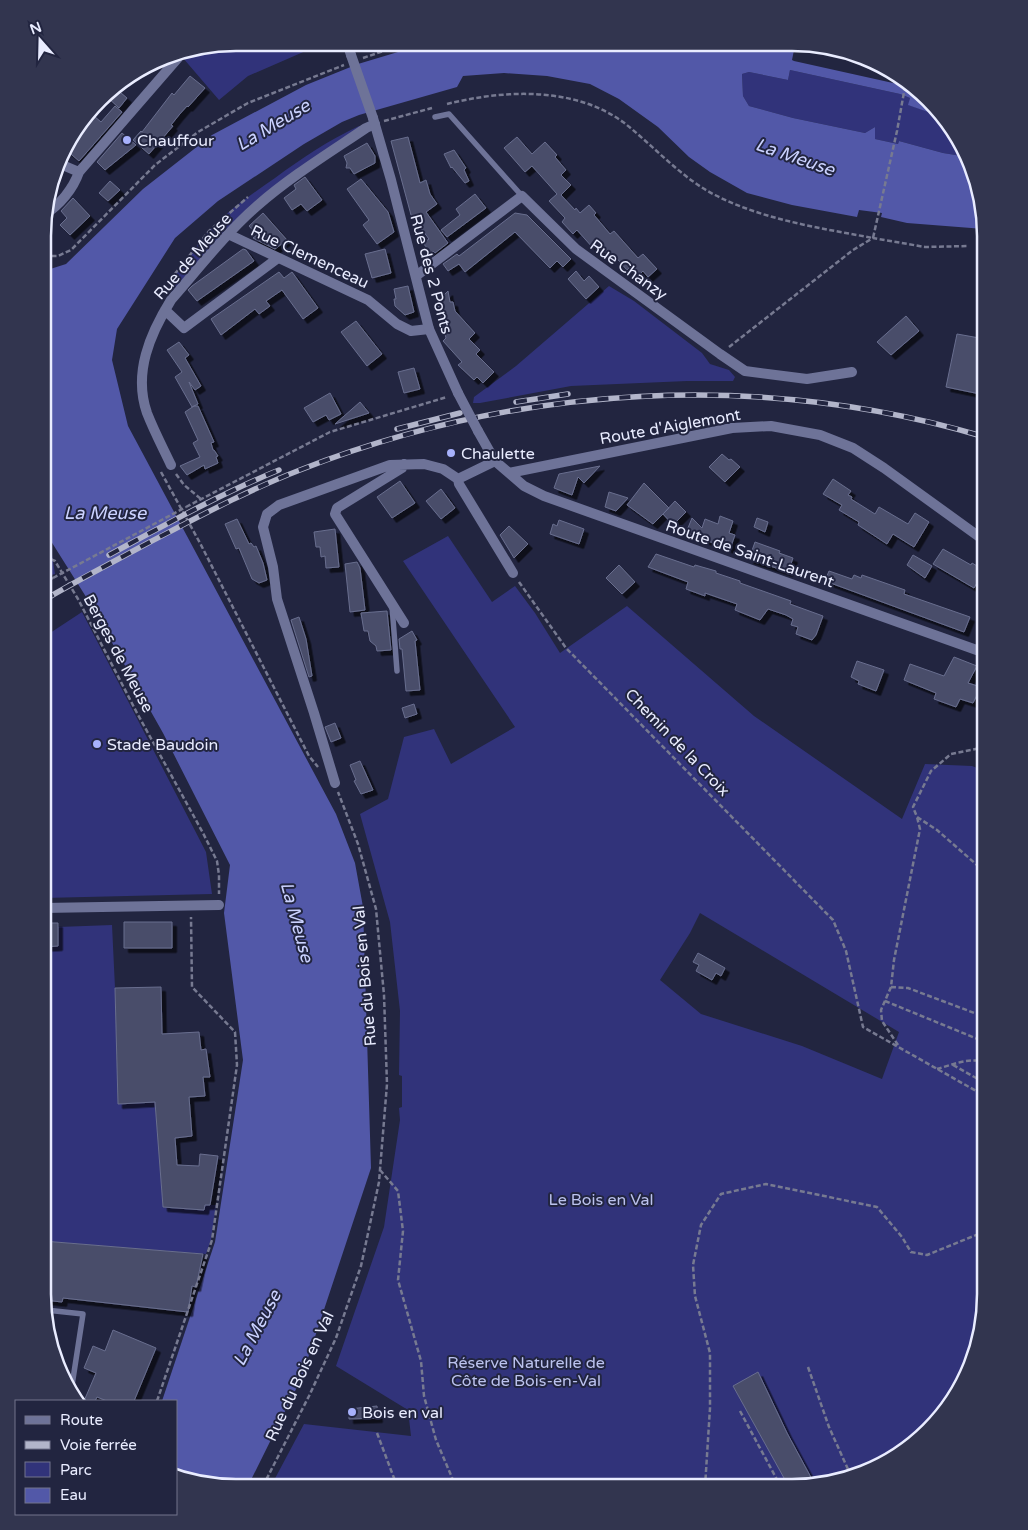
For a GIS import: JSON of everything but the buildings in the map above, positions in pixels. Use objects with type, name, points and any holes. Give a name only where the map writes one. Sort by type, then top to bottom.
[{"type":"street","name":"Rue des 2 Ponts","points":[[349,51],[374,121],[429,329],[458,393],[495,461]]},
{"type":"street","points":[[54,208],[74,185],[79,172],[175,62]]},
{"type":"street","name":"Rue de Meuse","points":[[171,466],[146,411],[142,371],[145,352],[165,310],[171,300],[228,234],[257,206],[374,121]]},
{"type":"street","points":[[65,166],[79,172]]},
{"type":"street","points":[[416,276],[522,196]]},
{"type":"street","name":"Rue Chanzy","points":[[522,196],[576,249],[745,371],[807,380],[852,372]]},
{"type":"street","name":"Rue Clemenceau","points":[[228,234],[368,300],[397,324],[411,331],[429,329]]},
{"type":"street","points":[[165,310],[184,328],[278,258]]},
{"type":"street","name":"Route d'Aiglemont","points":[[509,473],[732,428],[770,426],[820,435],[853,448],[977,535]]},
{"type":"street","points":[[458,479],[495,461]]},
{"type":"street","name":"Route de Saint-Laurent","points":[[495,461],[524,486],[544,496],[977,650]]},
{"type":"street","points":[[404,464],[402,468],[337,508],[335,514],[404,623]]},
{"type":"street","points":[[335,783],[277,599],[273,567],[263,527],[267,514],[279,505],[390,466],[424,464],[443,468],[458,479],[459,484],[513,573]]},
{"type":"street","points":[[51,908],[219,905]]},
{"type":"lane","points":[[435,117],[448,114],[522,196]]},
{"type":"lane","points":[[391,603],[397,672]]},
{"type":"lane","points":[[52,1311],[82,1314],[73,1380]]},
{"type":"path","points":[[51,256],[58,256],[71,250],[155,166],[198,132],[248,103],[352,60],[381,51]]},
{"type":"path","points":[[720,354],[853,250],[873,238],[904,90]]},
{"type":"path","points":[[441,105],[470,98],[514,94],[556,96],[584,102],[622,122],[666,161],[715,195],[749,209],[784,220],[925,247],[968,246]]},
{"type":"path","points":[[374,121],[432,108]]},
{"type":"path","points":[[51,579],[330,432],[458,393]]},
{"type":"path","points":[[171,466],[184,485],[201,499]]},
{"type":"path","points":[[161,472],[200,543],[309,756],[321,771],[335,783]]},
{"type":"path","name":"Berges de Meuse","points":[[51,559],[55,561],[78,599],[217,861],[219,905]]},
{"type":"path","name":"Chemin de la Croix","points":[[513,573],[566,648],[833,920],[846,951],[863,1027],[901,1048]]},
{"type":"path","points":[[977,749],[951,754],[931,771],[913,807],[920,829],[890,987],[881,1010],[882,1021],[894,1041],[901,1048],[977,1092]]},
{"type":"path","name":"Rue du Bois en Val","points":[[267,1479],[336,1338],[361,1266],[379,1182],[388,1084],[384,995],[376,909],[358,844],[335,783]]},
{"type":"path","points":[[917,816],[937,830],[977,865]]},
{"type":"path","points":[[157,1400],[212,1240],[237,1065],[235,1032],[192,987],[191,906]]},
{"type":"path","points":[[890,987],[908,988],[977,1014]]},
{"type":"path","points":[[885,1001],[977,1039]]},
{"type":"path","points":[[937,1069],[952,1064],[977,1060]]},
{"type":"path","points":[[952,1064],[977,1078]]},
{"type":"path","points":[[380,1170],[398,1192],[403,1231],[398,1280],[421,1361],[424,1396],[433,1431],[453,1479]]},
{"type":"path","points":[[706,1479],[710,1408],[710,1353],[695,1296],[693,1265],[701,1224],[721,1194],[766,1184],[877,1208],[902,1237],[911,1252],[927,1255],[977,1235]]},
{"type":"path","points":[[808,1367],[829,1427],[848,1470]]},
{"type":"path","points":[[740,1411],[776,1479]]},
{"type":"path","points":[[377,1433],[394,1479]]},
{"type":"green space","points":[[236,51],[306,51],[248,76],[219,100],[184,59],[212,53]]},
{"type":"green space","points":[[790,70],[900,94],[910,98],[909,105],[931,114],[959,156],[899,141],[898,144],[875,139],[875,127],[865,133],[793,118],[749,106],[743,96],[742,74],[749,72],[788,80]]},
{"type":"green space","points":[[359,126],[366,128],[257,206],[171,300],[174,275],[205,235],[217,223],[249,196],[306,156]]},
{"type":"green space","points":[[609,286],[634,301],[702,353],[710,364],[729,370],[735,377],[733,381],[571,386],[473,403],[474,397],[516,366]]},
{"type":"green space","name":"Le Bois en Val","points":[[448,536],[492,602],[515,586],[535,613],[560,653],[627,606],[754,716],[902,819],[925,764],[972,766],[977,768],[977,1294],[975,1318],[963,1364],[946,1396],[931,1416],[914,1433],[874,1460],[828,1475],[792,1479],[275,1479],[304,1424],[411,1436],[408,1410],[336,1366],[384,1227],[400,1120],[399,1108],[402,1107],[402,1076],[399,1075],[400,1011],[390,922],[360,814],[388,799],[404,737],[434,729],[451,764],[515,727],[403,561]],"holes":[[[700,913],[899,1032],[882,1079],[802,1046],[701,1014],[660,980],[690,933]]]},
{"type":"green space","points":[[51,553],[52,555],[55,574],[51,575]]},
{"type":"green space","name":"Stade Baudoin","points":[[82,612],[206,852],[212,894],[51,898],[51,632]]},
{"type":"green space","points":[[112,925],[118,1104],[155,1102],[163,1207],[204,1210],[205,1205],[216,1205],[211,1240],[206,1254],[51,1242],[51,946],[58,946],[58,927]]},
{"type":"water","name":"La Meuse","points":[[401,51],[794,51],[792,60],[794,61],[896,84],[914,97],[930,113],[908,105],[910,98],[900,94],[790,70],[788,80],[749,72],[742,74],[743,96],[749,106],[793,118],[865,133],[875,127],[875,139],[898,144],[899,141],[959,156],[973,200],[976,228],[907,223],[881,217],[882,213],[859,210],[857,217],[792,205],[747,193],[710,172],[689,157],[658,127],[619,99],[590,84],[547,76],[504,73],[463,76],[457,87],[359,115],[342,122],[304,144],[218,201],[175,238],[117,329],[112,360],[128,426],[336,814],[355,863],[363,907],[371,1168],[301,1379],[251,1479],[212,1477],[178,1469],[178,1400],[162,1400],[215,1242],[243,1060],[224,913],[230,865],[163,733],[88,600],[51,541],[51,269],[66,264],[143,189],[212,135],[306,85],[358,64]]},
{"type":"railway","points":[[516,402],[568,394]]},
{"type":"railway","points":[[51,596],[204,514],[261,486],[300,470],[383,441],[467,420],[553,405],[640,396],[727,396],[814,402],[900,416],[977,435]]},
{"type":"railway","points":[[397,429],[460,413]]},
{"type":"railway","points":[[109,555],[172,521],[279,470]]},
{"type":"place","name":"Chauffour","points":[[127,140]]},
{"type":"place","name":"Chaulette","points":[[451,453]]},
{"type":"place","name":"Stade Baudoin","points":[[97,744]]},
{"type":"place","name":"Bois en val","points":[[352,1412]]},
{"type":"park label","name":"Réserve Naturelle de Côte de Bois-en-Val","points":[[526,1371]]}]
